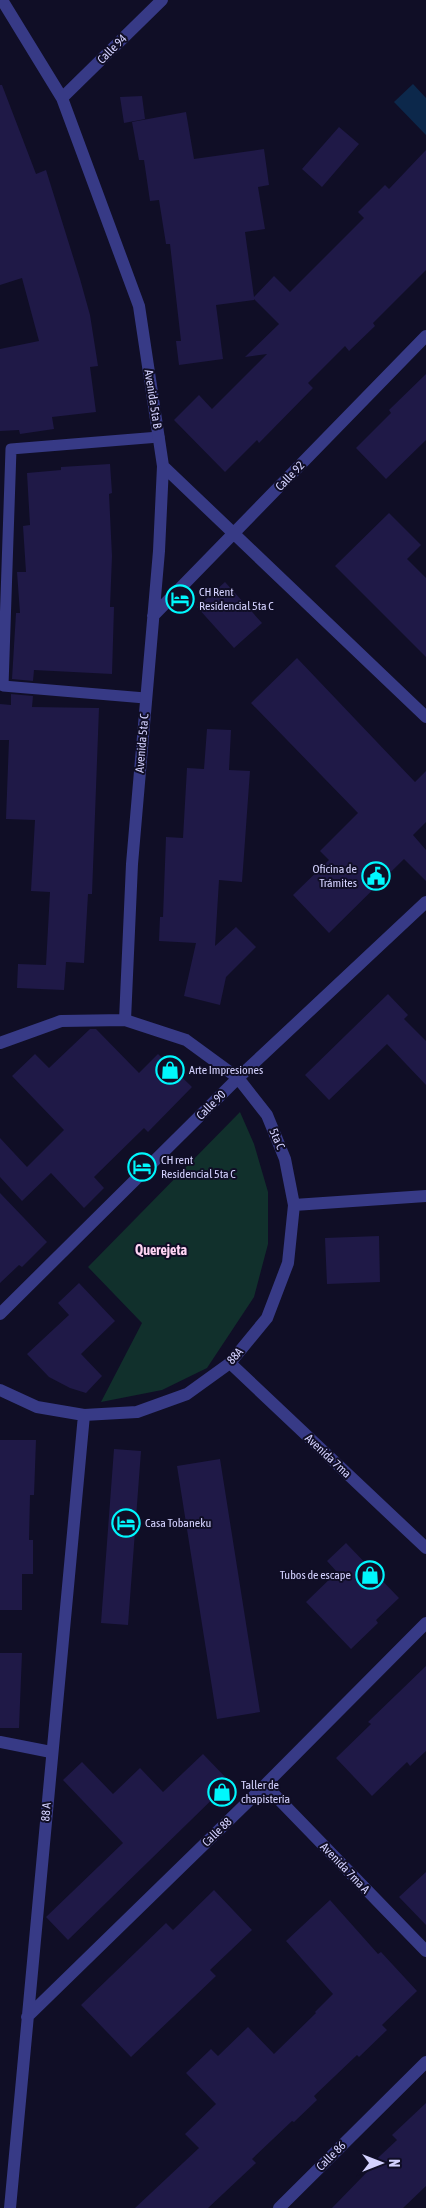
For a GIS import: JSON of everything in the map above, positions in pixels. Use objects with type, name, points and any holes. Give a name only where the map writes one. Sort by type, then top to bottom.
[{"type":"street","name":"Avenida 5ta B","points":[[2,0],[62,98],[139,306],[163,466]]},
{"type":"street","name":"Calle 94","points":[[62,98],[162,0]]},
{"type":"street","name":"Calle 92","points":[[153,616],[426,336]]},
{"type":"street","points":[[163,466],[426,717]]},
{"type":"street","name":"Avenida 5ta C","points":[[125,1020],[132,864],[153,616],[163,466]]},
{"type":"street","name":"Calle 90","points":[[0,1314],[238,1078],[426,902]]},
{"type":"street","name":"5ta C","points":[[0,1043],[61,1021],[125,1020],[186,1040],[238,1078],[266,1115],[285,1159],[294,1205]]},
{"type":"street","points":[[294,1205],[426,1196]]},
{"type":"street","name":"88A","points":[[0,1390],[37,1406],[84,1415],[137,1412],[187,1394],[230,1363],[266,1318],[288,1263],[294,1205]]},
{"type":"street","name":"Avenida 7ma","points":[[230,1363],[426,1548]]},
{"type":"street","name":"88 A","points":[[10,2208],[51,1752],[84,1415]]},
{"type":"street","name":"Calle 88","points":[[27,2017],[265,1785],[426,1623]]},
{"type":"street","points":[[0,1742],[51,1752]]},
{"type":"street","name":"Avenida 7ma A","points":[[265,1785],[426,1951]]},
{"type":"street","name":"Calle 86","points":[[278,2208],[426,2062]]},
{"type":"lane","points":[[146,698],[3,686],[11,449],[159,437]]},
{"type":"green space","points":[[240,1112],[254,1144],[268,1192],[268,1244],[254,1297],[207,1368],[162,1390],[101,1402],[142,1323],[88,1267]]},
{"type":"water","points":[[413,84],[426,98],[426,135],[394,102]]},
{"type":"building","points":[[0,85],[2,85],[36,174],[46,170],[90,315],[98,366],[90,367],[96,412],[52,417],[54,429],[20,434],[19,430],[0,431],[0,349],[39,341],[22,278],[0,285]]},
{"type":"building","points":[[142,96],[145,119],[124,123],[120,97]]},
{"type":"building","points":[[186,112],[194,159],[264,149],[269,185],[258,187],[265,229],[245,232],[254,297],[274,276],[290,292],[364,218],[358,212],[385,185],[389,189],[426,150],[426,270],[373,323],[375,326],[349,351],[345,346],[308,383],[313,388],[259,443],[257,440],[225,472],[174,420],[199,395],[212,409],[267,354],[245,357],[279,324],[254,299],[216,305],[223,359],[179,365],[176,341],[181,341],[170,244],[166,244],[159,200],[150,201],[144,160],[139,160],[132,122]]},
{"type":"building","points":[[339,127],[359,144],[322,187],[302,169]]},
{"type":"building","points":[[426,374],[426,440],[386,479],[356,448],[391,413],[389,410]]},
{"type":"building","points":[[110,464],[112,493],[109,494],[112,556],[110,607],[114,607],[112,674],[34,670],[33,681],[12,679],[16,613],[20,613],[17,572],[26,572],[23,526],[30,525],[27,473],[61,470],[61,467]]},
{"type":"building","points":[[389,513],[421,545],[407,559],[426,578],[426,657],[335,566]]},
{"type":"building","points":[[225,582],[262,623],[234,648],[197,607]]},
{"type":"building","points":[[297,658],[415,782],[426,771],[426,822],[413,835],[426,850],[426,881],[404,859],[329,933],[293,895],[329,860],[320,851],[358,813],[251,703]]},
{"type":"building","points":[[11,694],[33,696],[32,707],[99,708],[92,894],[88,894],[84,963],[66,962],[64,990],[17,988],[18,964],[46,965],[50,892],[31,891],[35,820],[6,819],[9,740],[0,740],[0,704],[11,705]]},
{"type":"building","points":[[207,729],[231,730],[229,770],[250,771],[242,882],[219,880],[215,946],[236,927],[256,947],[226,977],[220,1005],[184,996],[196,943],[159,941],[160,917],[163,917],[166,837],[183,838],[187,768],[204,769]]},
{"type":"building","points":[[388,994],[408,1015],[404,1019],[426,1041],[426,1085],[387,1044],[329,1100],[305,1075]]},
{"type":"building","points":[[90,1029],[96,1029],[139,1073],[158,1054],[192,1087],[148,1132],[144,1128],[94,1177],[104,1188],[84,1208],[51,1173],[22,1201],[0,1177],[0,1138],[27,1167],[64,1130],[12,1076],[35,1054],[49,1068]]},
{"type":"building","points":[[0,1193],[47,1242],[22,1267],[19,1265],[0,1283]]},
{"type":"building","points":[[379,1236],[380,1282],[327,1284],[325,1238]]},
{"type":"building","points":[[79,1283],[115,1321],[81,1354],[102,1376],[86,1393],[70,1388],[49,1377],[27,1354],[69,1315],[58,1303]]},
{"type":"building","points":[[0,1440],[36,1440],[34,1495],[30,1495],[29,1540],[33,1540],[33,1574],[22,1574],[22,1610],[0,1610]]},
{"type":"building","points":[[114,1449],[141,1451],[128,1625],[101,1623]]},
{"type":"building","points":[[220,1459],[260,1712],[217,1719],[177,1466]]},
{"type":"building","points":[[346,1543],[399,1598],[376,1620],[378,1623],[351,1649],[306,1602],[337,1572],[327,1561]]},
{"type":"building","points":[[0,1653],[22,1653],[19,1728],[0,1728]]},
{"type":"building","points":[[426,1666],[426,1751],[410,1766],[407,1762],[372,1796],[336,1758],[371,1724],[368,1722]]},
{"type":"building","points":[[203,1754],[230,1782],[68,1940],[46,1917],[123,1843],[63,1780],[82,1762],[113,1794],[140,1768],[163,1792]]},
{"type":"building","points":[[426,1872],[426,1925],[399,1897]]},
{"type":"building","points":[[214,1890],[252,1930],[210,1970],[216,1976],[131,2057],[81,2005],[166,1923],[173,1930]]},
{"type":"building","points":[[330,1900],[378,1954],[381,1952],[417,1991],[382,2025],[387,2030],[359,2057],[357,2055],[314,2096],[317,2100],[252,2159],[256,2163],[208,2208],[135,2208],[199,2148],[185,2134],[216,2104],[186,2073],[211,2049],[218,2056],[248,2027],[274,2054],[333,1994],[286,1941]]},
{"type":"building","points":[[426,2103],[426,2186],[403,2208],[332,2208],[367,2172],[365,2170],[397,2140],[392,2135]]},
{"type":"place","name":"CH Rent Residencial 5ta C","points":[[180,599]]},
{"type":"place","name":"Oficina de Trámites","points":[[376,876]]},
{"type":"place","name":"Arte Impresiones","points":[[170,1070]]},
{"type":"place","name":"CH rent Residencial 5ta C","points":[[142,1167]]},
{"type":"place","name":"Casa Tobaneku","points":[[126,1523]]},
{"type":"place","name":"Tubos de escape","points":[[370,1575]]},
{"type":"place","name":"Taller de chapistería","points":[[222,1792]]},
{"type":"district","name":"Querejeta","points":[[161,1250]]}]
